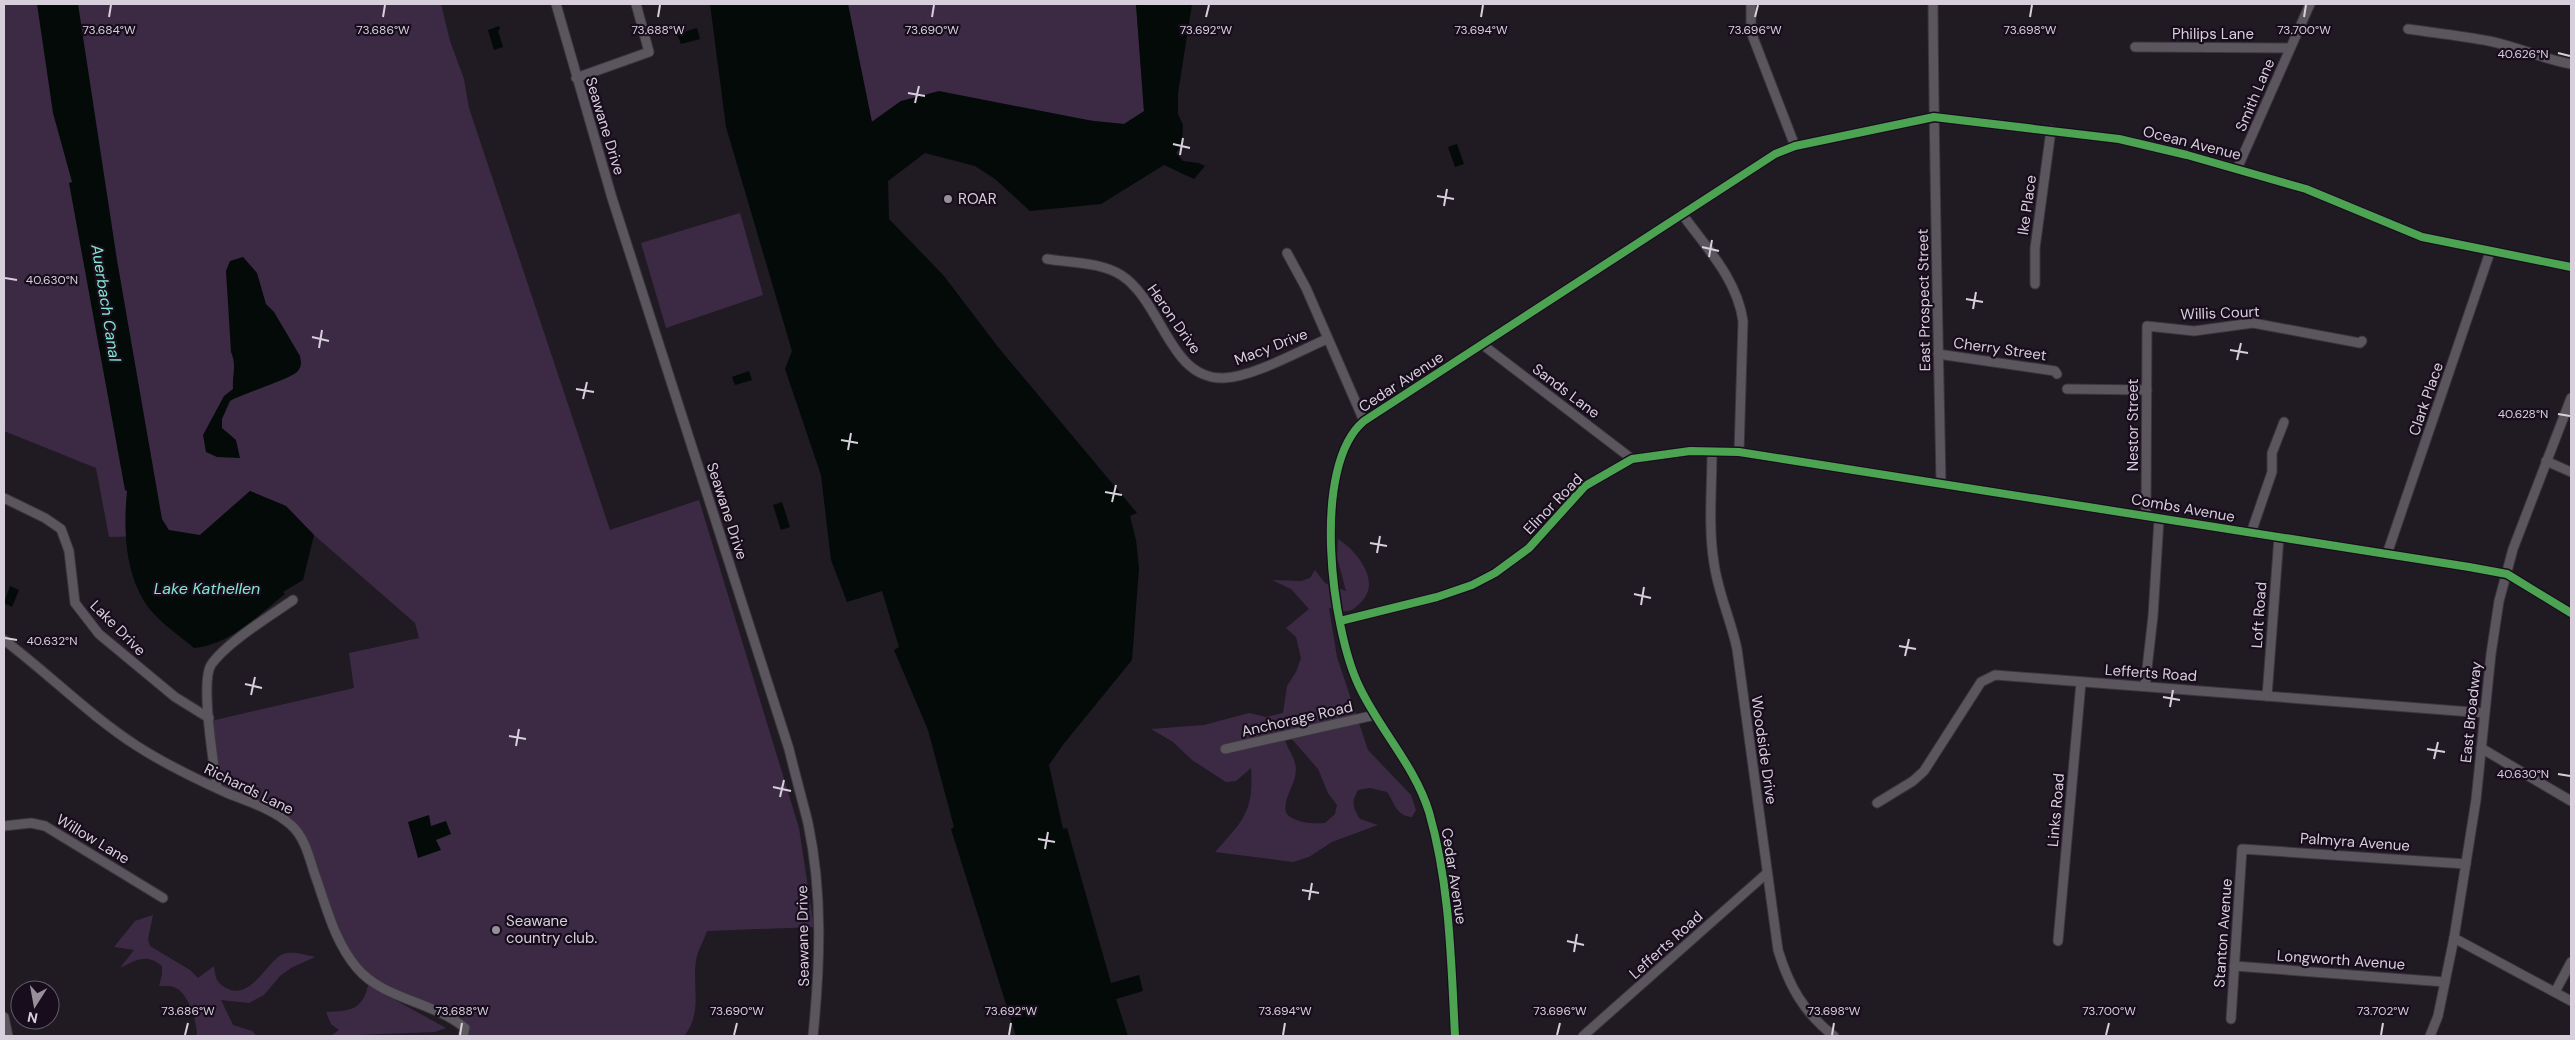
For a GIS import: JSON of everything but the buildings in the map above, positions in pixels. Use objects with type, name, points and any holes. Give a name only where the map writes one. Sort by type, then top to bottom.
[{"type":"street","name":"Seawane Drive","points":[[556,4],[576,78],[615,206],[788,749],[808,824],[818,913],[819,959],[813,1036]]},
{"type":"street","points":[[576,78],[649,52],[636,4]]},
{"type":"street","points":[[1751,4],[1751,32],[1795,146]]},
{"type":"street","name":"East Prospect Street","points":[[1933,4],[1941,484]]},
{"type":"street","name":"Smith Lane","points":[[2238,169],[2310,4]]},
{"type":"street","points":[[2408,29],[2489,41],[2517,48],[2546,60],[2571,64]]},
{"type":"street","name":"Philips Lane","points":[[2135,47],[2290,48]]},
{"type":"street","name":"Ocean Avenue","points":[[1795,146],[1934,117],[2119,139],[2238,169],[2306,189],[2422,237],[2571,267]]},
{"type":"street","name":"Ike Place","points":[[2035,284],[2035,248],[2051,130]]},
{"type":"street","name":"Cedar Avenue","points":[[1455,1036],[1450,930],[1438,846],[1428,809],[1417,783],[1358,684],[1347,654],[1334,598],[1331,562],[1333,499],[1344,454],[1353,436],[1364,421],[1775,154],[1795,146]]},
{"type":"street","points":[[1682,214],[1728,278],[1741,306],[1743,321],[1739,452]]},
{"type":"street","name":"Clark Place","points":[[2387,554],[2490,252]]},
{"type":"street","name":"Macy Drive","points":[[1287,253],[1306,288],[1364,421]]},
{"type":"street","name":"Heron Drive","points":[[1047,259],[1097,266],[1112,271],[1131,283],[1153,309],[1182,359],[1195,369]]},
{"type":"street","name":"Willis Court","points":[[2147,336],[2147,326],[2194,331],[2253,323],[2360,343],[2362,341]]},
{"type":"street","name":"Nestor Street","points":[[2146,514],[2147,336]]},
{"type":"street","name":"Macy Drive","points":[[1195,369],[1210,376],[1224,378],[1244,375],[1327,339]]},
{"type":"street","name":"Sands Lane","points":[[1483,345],[1632,459]]},
{"type":"street","name":"Cherry Street","points":[[1938,354],[2055,371],[2057,374]]},
{"type":"street","points":[[2067,389],[2146,390]]},
{"type":"street","name":"East Broadway","points":[[2430,1036],[2438,1016],[2446,982],[2466,864],[2493,632],[2513,549],[2571,398]]},
{"type":"street","points":[[2250,533],[2272,472],[2272,453],[2284,422]]},
{"type":"street","name":"Woodside Drive","points":[[1712,451],[1713,562],[1718,587],[1729,618],[1736,647],[1778,950],[1786,976],[1805,1009],[1834,1036]]},
{"type":"street","name":"Elinor Road","points":[[1340,621],[1437,597],[1472,585],[1495,573],[1529,548],[1585,486],[1632,459],[1675,452],[1739,452],[1854,470]]},
{"type":"street","points":[[2546,461],[2571,472]]},
{"type":"street","name":"Combs Avenue","points":[[1854,470],[2146,514],[2159,519],[2507,574]]},
{"type":"street","name":"Lake Drive","points":[[4,498],[46,518],[60,529],[69,551],[76,603],[99,634],[175,697],[209,718]]},
{"type":"street","points":[[2145,686],[2153,616],[2159,519]]},
{"type":"street","name":"Loft Road","points":[[2266,696],[2279,537]]},
{"type":"street","points":[[2507,574],[2571,613]]},
{"type":"street","points":[[217,788],[207,686],[212,665],[233,644],[293,600]]},
{"type":"street","name":"Richards Lane","points":[[4,640],[102,722],[137,746],[217,788],[275,814],[293,825],[305,845],[342,946],[363,974],[382,988],[451,1016],[464,1028],[464,1036]]},
{"type":"street","name":"Lefferts Road","points":[[1878,803],[1913,781],[1924,771],[1980,682],[1986,677],[1995,675],[2484,713]]},
{"type":"street","name":"Links Road","points":[[2058,941],[2081,682]]},
{"type":"street","name":"Anchorage Road","points":[[1226,749],[1375,715]]},
{"type":"street","points":[[2481,748],[2571,801]]},
{"type":"street","name":"Willow Lane","points":[[4,826],[31,823],[45,826],[163,898]]},
{"type":"street","name":"Palmyra Avenue","points":[[2242,849],[2466,864]]},
{"type":"street","name":"Stanton Avenue","points":[[2230,1019],[2242,849]]},
{"type":"street","name":"Lefferts Road","points":[[1583,1036],[1766,873]]},
{"type":"street","points":[[2454,938],[2571,1001]]},
{"type":"street","points":[[2555,992],[2571,962]]},
{"type":"street","name":"Longworth Avenue","points":[[2234,966],[2446,982]]},
{"type":"street","points":[[4,1018],[8,1036]]},
{"type":"shaded area","points":[[4,4],[441,4],[450,41],[464,79],[469,108],[610,530],[699,500],[799,828],[814,927],[707,931],[696,960],[695,1009],[690,1027],[684,1036],[465,1036],[457,1022],[363,979],[335,939],[303,840],[288,821],[218,787],[211,721],[354,688],[349,653],[419,638],[415,623],[314,535],[286,506],[250,491],[200,535],[109,537],[96,468],[4,431]]},
{"type":"shaded area","points":[[848,4],[1136,4],[1144,112],[1124,124],[901,101],[871,122]]},
{"type":"shaded area","points":[[740,213],[763,295],[666,328],[641,243]]},
{"type":"shaded area","points":[[1338,539],[1353,551],[1359,559],[1368,576],[1369,585],[1367,594],[1352,610],[1343,611],[1329,608],[1337,657],[1368,750],[1411,795],[1416,810],[1412,817],[1407,816],[1399,812],[1387,792],[1370,788],[1358,790],[1354,798],[1354,808],[1360,819],[1378,825],[1332,842],[1309,857],[1293,862],[1215,852],[1245,815],[1251,795],[1251,768],[1236,781],[1226,782],[1192,760],[1173,742],[1151,729],[1204,725],[1249,713],[1266,717],[1283,713],[1287,686],[1296,672],[1301,658],[1296,637],[1286,628],[1309,609],[1291,589],[1272,580],[1301,581],[1310,578],[1315,570],[1325,583],[1346,591],[1337,557]],"holes":[[[1284,730],[1318,769],[1328,793],[1337,805],[1335,814],[1325,823],[1309,823],[1294,819],[1286,813],[1285,806],[1296,770],[1294,759],[1286,743]]]},
{"type":"shaded area","points":[[153,915],[148,939],[150,946],[190,970],[198,978],[214,966],[220,984],[235,991],[249,986],[281,955],[293,953],[315,957],[291,968],[280,976],[264,995],[249,1003],[221,1000],[233,1025],[252,1031],[257,1036],[197,1036],[196,1024],[186,998],[178,989],[159,986],[162,966],[151,960],[141,959],[120,968],[134,950],[114,947],[135,921]]},
{"type":"shaded area","points":[[368,985],[446,1028],[435,1032],[331,1036],[339,1030],[331,1024],[326,1012],[348,1010],[358,1005],[366,994]]},
{"type":"water","points":[[37,4],[78,4],[117,260],[162,519],[169,530],[200,535],[250,491],[286,506],[314,535],[303,580],[283,592],[285,594],[243,628],[207,646],[194,648],[158,618],[144,600],[131,571],[125,522],[127,491],[125,490],[69,183],[72,182],[53,113]]},
{"type":"water","points":[[710,4],[848,4],[872,122],[901,101],[939,91],[1093,121],[1124,124],[1144,111],[1136,4],[1192,4],[1178,93],[1178,114],[1183,125],[1182,144],[1176,153],[1183,161],[1205,166],[1194,179],[1164,165],[1101,204],[1030,211],[995,179],[975,166],[925,153],[888,181],[889,219],[944,276],[998,347],[1137,513],[1130,516],[1136,540],[1139,568],[1132,660],[1062,746],[1049,765],[1063,829],[1067,828],[1111,983],[1139,975],[1143,991],[1116,999],[1128,1036],[1016,1036],[951,829],[954,827],[928,730],[894,650],[899,647],[882,591],[847,602],[831,560],[821,475],[785,369],[792,351],[726,127]]},
{"type":"water","points":[[499,26],[500,29],[498,31],[503,47],[494,50],[488,30]]},
{"type":"water","points":[[697,28],[700,39],[681,44],[677,34]]},
{"type":"water","points":[[1457,144],[1464,164],[1455,167],[1448,147]]},
{"type":"water","points":[[243,257],[257,273],[266,304],[274,312],[300,356],[301,366],[298,371],[286,378],[230,401],[222,419],[222,428],[236,440],[240,458],[217,457],[206,452],[203,435],[224,396],[233,389],[234,366],[231,352],[226,271],[230,261]]},
{"type":"water","points":[[749,371],[752,380],[735,385],[732,377]]},
{"type":"water","points":[[782,502],[790,527],[781,530],[773,505]]},
{"type":"water","points":[[10,586],[19,590],[12,607],[4,603]]},
{"type":"water","points":[[429,815],[431,826],[446,821],[451,834],[436,840],[441,850],[418,858],[408,822]]},
{"type":"cycle path","points":[[1455,1036],[1451,951],[1445,895],[1436,839],[1429,812],[1415,779],[1359,686],[1349,660],[1334,589],[1331,549],[1332,510],[1337,474],[1347,443],[1364,421],[1775,154],[1795,146],[1934,117],[2119,139],[2187,155],[2306,189],[2422,237],[2571,267]]},
{"type":"cycle path","points":[[1340,621],[1437,597],[1472,585],[1495,573],[1529,548],[1585,486],[1632,459],[1690,451],[1739,452],[2469,567],[2507,574],[2571,613]]},
{"type":"place","name":"ROAR","points":[[948,199]]},
{"type":"place","name":"Seawane country club.","points":[[496,930]]},
{"type":"water label","name":"Auerbach Canal","points":[[106,303]]},
{"type":"water label","name":"Lake Kathellen","points":[[207,588]]}]
